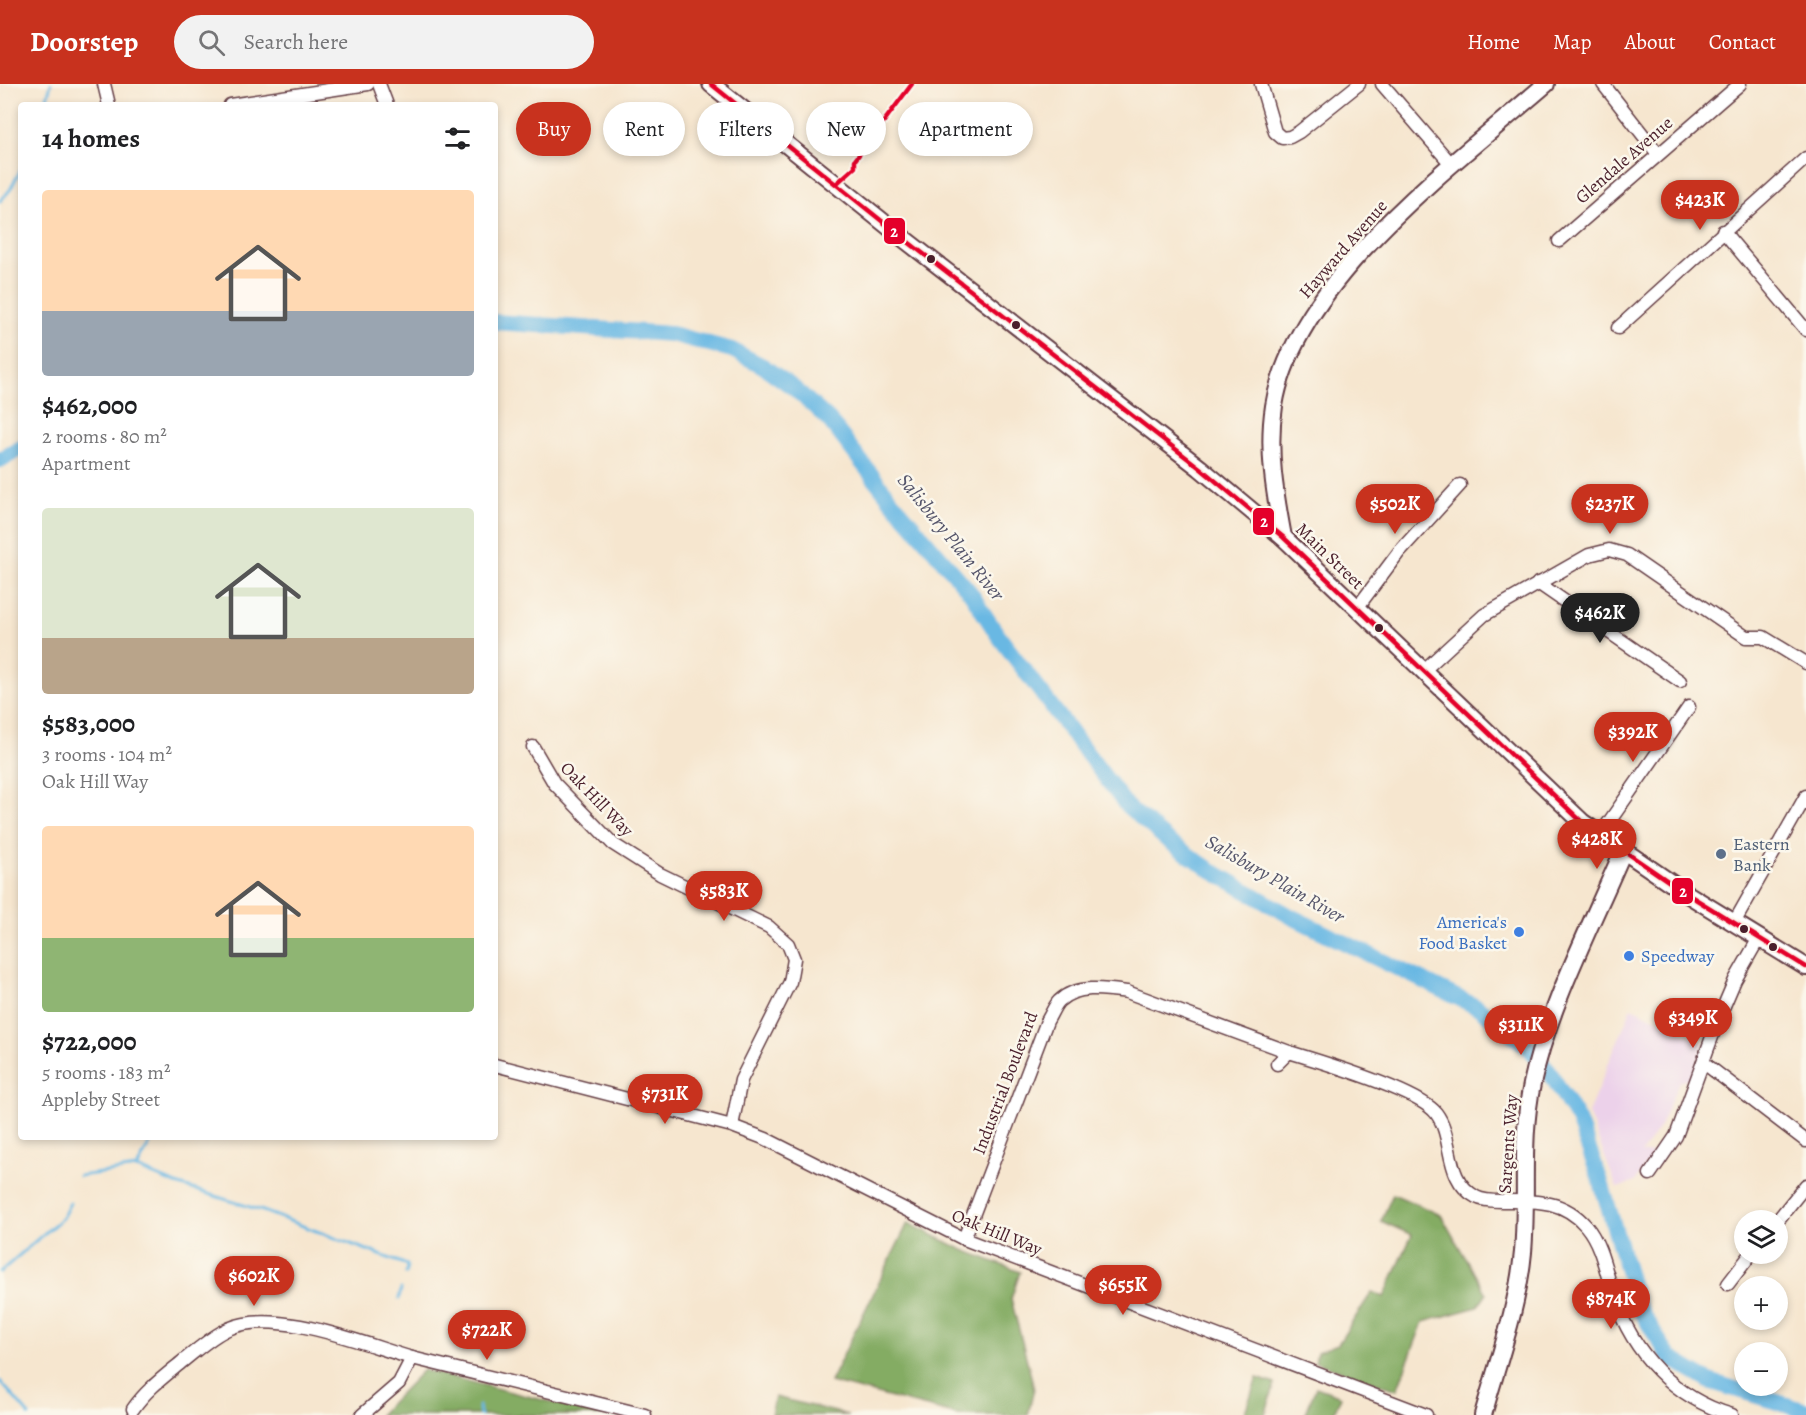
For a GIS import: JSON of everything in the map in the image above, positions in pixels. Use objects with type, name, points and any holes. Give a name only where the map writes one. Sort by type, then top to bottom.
[{"type":"main road","name":"Main Street","points":[[711,84],[1283,537],[1549,792],[1600,835],[1806,967]]},
{"type":"main road","name":"Hayward Avenue","points":[[1283,537],[1271,443],[1274,405],[1286,361],[1303,327],[1351,265],[1405,208],[1546,84]]},
{"type":"main road","points":[[1262,520],[1273,508],[1276,496]]},
{"type":"main road","name":"Sargents Way","points":[[1483,1415],[1516,1298],[1523,1255],[1524,1151],[1532,1086],[1546,1036],[1623,851]]},
{"type":"street","points":[[104,84],[108,102]]},
{"type":"street","points":[[250,102],[368,84]]},
{"type":"street","points":[[380,84],[386,102]]},
{"type":"street","points":[[1261,84],[1275,132],[1282,138],[1299,132],[1359,84]]},
{"type":"street","points":[[1382,84],[1452,165]]},
{"type":"street","points":[[1604,84],[1658,154]]},
{"type":"street","name":"Glendale Avenue","points":[[1559,241],[1740,84]]},
{"type":"street","points":[[1618,328],[1806,158]]},
{"type":"street","points":[[1723,231],[1806,330]]},
{"type":"street","points":[[1357,608],[1399,552],[1460,485]]},
{"type":"street","points":[[1423,671],[1484,615],[1599,551],[1618,550],[1746,637],[1763,637],[1806,663]]},
{"type":"street","points":[[1538,583],[1680,681]]},
{"type":"street","points":[[1600,835],[1689,707]]},
{"type":"street","name":"Oak Hill Way","points":[[533,747],[554,783],[613,844],[660,874],[769,927],[788,944],[794,958],[790,982],[741,1080],[732,1126]]},
{"type":"street","points":[[1734,923],[1806,796]]},
{"type":"street","points":[[1650,1174],[1676,1136],[1727,997],[1759,938]]},
{"type":"street","name":"Industrial Boulevard","points":[[964,1239],[1047,1021],[1059,1001],[1076,992],[1102,988],[1127,992],[1407,1094],[1424,1103],[1435,1112],[1444,1128],[1450,1162],[1465,1188],[1476,1197],[1491,1201],[1548,1201],[1564,1207],[1580,1219],[1596,1241],[1623,1321],[1645,1356],[1677,1388],[1697,1401],[1732,1415]]},
{"type":"street","points":[[1277,1064],[1289,1052]]},
{"type":"street","points":[[1704,1063],[1806,1141]]},
{"type":"street","name":"Oak Hill Way","points":[[498,1066],[732,1126],[766,1138],[964,1239],[1426,1415]]},
{"type":"street","points":[[1786,1210],[1806,1185]]},
{"type":"street","points":[[1728,1284],[1743,1264]]},
{"type":"street","points":[[133,1409],[143,1395],[193,1353],[228,1329],[244,1323],[278,1321],[412,1358],[645,1415]]},
{"type":"street","points":[[362,1415],[399,1383],[412,1358]]},
{"type":"shaded area","points":[[1632,1007],[1704,1043],[1692,1078],[1679,1082],[1660,1126],[1641,1154],[1653,1153],[1635,1182],[1617,1188],[1588,1113]]},
{"type":"green space","points":[[1393,1194],[1441,1215],[1486,1294],[1477,1307],[1423,1322],[1397,1390],[1315,1362],[1317,1352],[1338,1344],[1372,1292],[1384,1297],[1412,1235],[1381,1221]]},
{"type":"green space","points":[[908,1223],[961,1249],[1020,1272],[1011,1299],[1034,1388],[1028,1415],[958,1415],[830,1382]]},
{"type":"green space","points":[[423,1370],[603,1415],[379,1415]]},
{"type":"green space","points":[[1257,1378],[1275,1384],[1265,1415],[1244,1415]]},
{"type":"green space","points":[[1316,1387],[1341,1396],[1333,1415],[1305,1415]]},
{"type":"green space","points":[[775,1397],[848,1415],[771,1415]]},
{"type":"waterway","points":[[46,102],[51,84]]},
{"type":"waterway","points":[[0,201],[10,190],[18,175]]},
{"type":"waterway","name":"Salisbury Plain River","points":[[498,322],[671,334],[732,350],[763,366],[795,389],[829,420],[891,500],[970,592],[997,634],[1126,805],[1167,840],[1212,871],[1292,917],[1479,1008],[1529,1048],[1549,1071],[1578,1120],[1600,1179],[1638,1307],[1670,1358],[1709,1381],[1806,1411]]},
{"type":"waterway","name":"Salisbury Plain River","points":[[0,460],[18,450]]},
{"type":"waterway","points":[[79,1176],[137,1168],[151,1140]]},
{"type":"waterway","points":[[137,1168],[176,1184],[263,1211],[407,1265],[406,1274]]},
{"type":"waterway","points":[[0,1272],[62,1218],[70,1203]]},
{"type":"waterway","points":[[399,1299],[401,1289]]},
{"type":"waterway","points":[[0,1381],[29,1415]]},
{"type":"waterway","points":[[479,1406],[480,1415]]},
{"type":"transit line","name":"2","points":[[711,84],[903,238],[1200,468],[1283,537],[1582,822],[1684,892],[1806,967]]},
{"type":"transit line","name":"2","points":[[836,184],[855,167],[855,160],[912,84]]},
{"type":"place","name":"Eastern Bank","points":[[1721,854]]},
{"type":"place","name":"America's Food Basket","points":[[1519,932]]},
{"type":"place","name":"Speedway","points":[[1629,956]]}]
